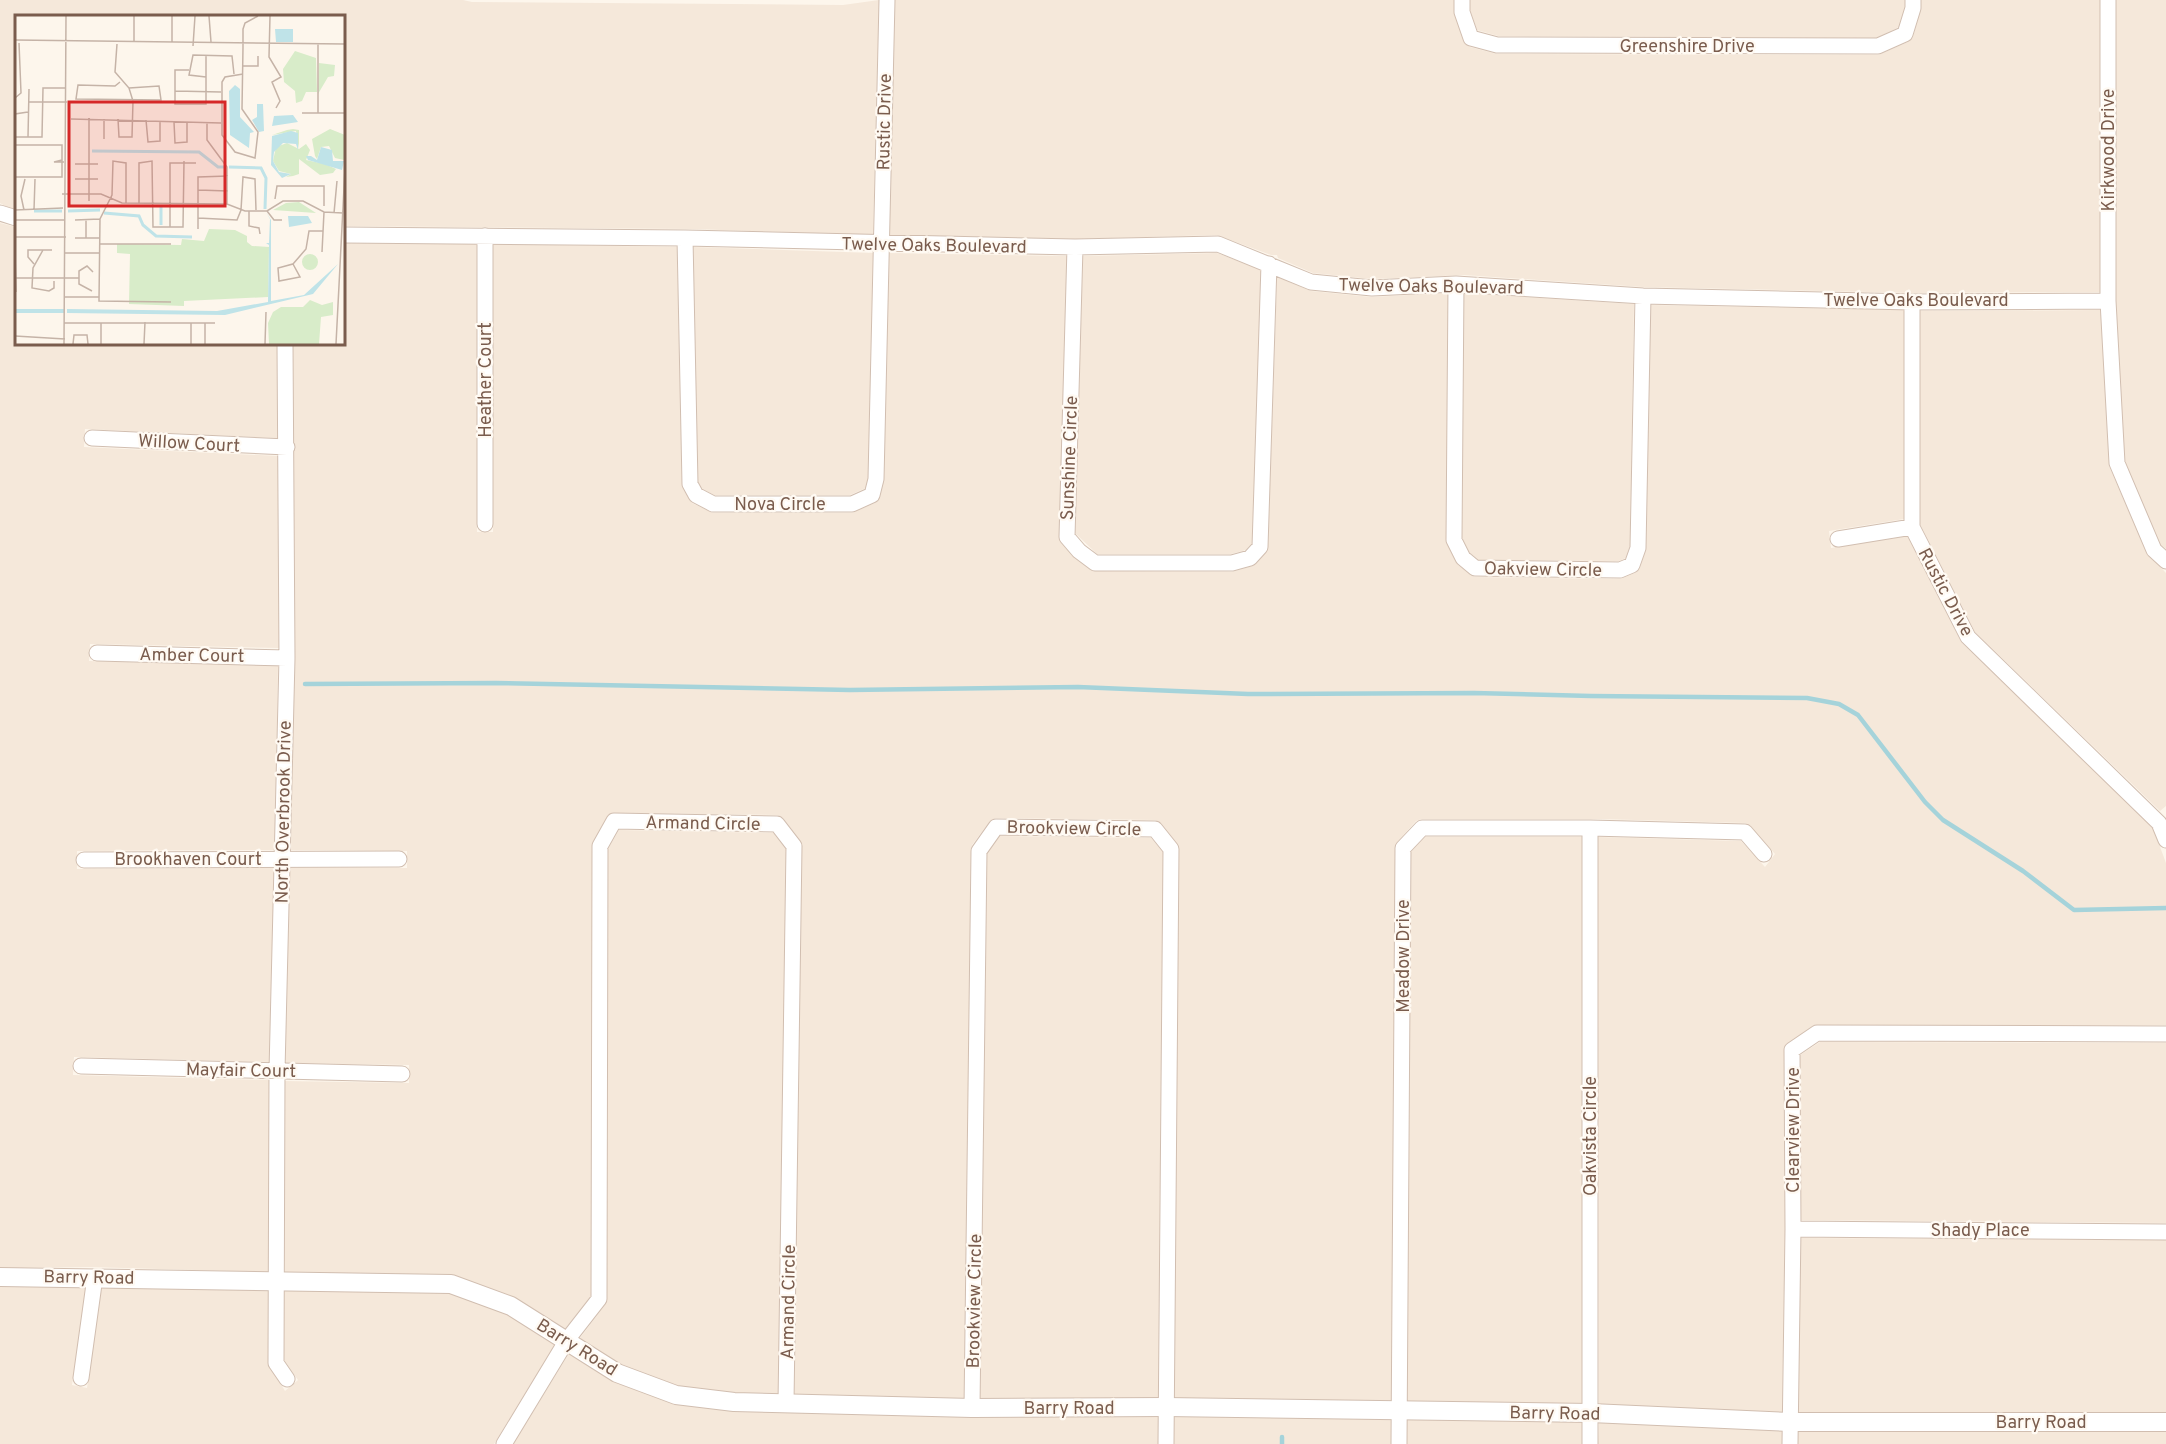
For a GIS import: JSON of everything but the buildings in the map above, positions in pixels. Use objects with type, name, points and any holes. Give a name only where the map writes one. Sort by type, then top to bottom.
[{"type":"street","name":"Rustic Drive","points":[[881,244],[887,0]]},
{"type":"street","name":"Greenshire Drive","points":[[1462,0],[1462,12],[1472,38],[1497,45],[1854,46],[1878,46],[1905,34],[1913,8],[1913,0]]},
{"type":"street","name":"Kirkwood Drive","points":[[2108,0],[2108,301]]},
{"type":"street","points":[[0,213],[15,218]]},
{"type":"street","name":"Twelve Oaks Boulevard","points":[[345,235],[685,238],[1075,248],[1218,244],[1311,282],[1372,288],[1456,284],[1642,296],[1912,302],[2108,301]]},
{"type":"street","name":"Heather Court","points":[[485,236],[485,524]]},
{"type":"street","name":"Nova Circle","points":[[685,238],[690,484],[696,495],[713,504],[852,504],[873,495],[876,479],[881,244]]},
{"type":"street","name":"Sunshine Circle","points":[[1075,248],[1067,537],[1079,551],[1095,562],[1232,563],[1250,558],[1260,547],[1269,264]]},
{"type":"street","name":"Oakview Circle","points":[[1456,284],[1454,540],[1463,558],[1475,568],[1620,570],[1632,565],[1638,548],[1642,296]]},
{"type":"street","points":[[2108,301],[2116,463],[2154,550],[2166,561]]},
{"type":"street","name":"Rustic Drive","points":[[1912,302],[1912,527],[1968,637],[2163,820],[2166,840]]},
{"type":"street","name":"North Overbrook Drive","points":[[285,345],[286,658],[277,1071],[276,1363],[286,1379]]},
{"type":"street","name":"Willow Court","points":[[92,438],[286,447]]},
{"type":"street","points":[[1838,538],[1912,527]]},
{"type":"street","name":"Amber Court","points":[[97,653],[286,658]]},
{"type":"street","name":"Armand Circle","points":[[567,1340],[599,1299],[600,846],[614,821],[777,824],[794,846],[786,1403]]},
{"type":"street","name":"Brookview Circle","points":[[972,1408],[979,851],[996,827],[1155,829],[1171,849],[1166,1407]]},
{"type":"street","name":"Meadow Drive","points":[[1399,1444],[1403,848],[1422,828],[1590,828],[1745,832],[1764,854]]},
{"type":"street","name":"Oakvista Circle","points":[[1590,828],[1590,1444]]},
{"type":"street","name":"Brookhaven Court","points":[[84,860],[399,859]]},
{"type":"street","name":"Clearview Drive","points":[[1790,1444],[1793,1229],[1792,1050],[1817,1033],[2166,1034]]},
{"type":"street","name":"Mayfair Court","points":[[81,1066],[402,1074]]},
{"type":"street","name":"Shady Place","points":[[1793,1229],[2166,1232]]},
{"type":"street","name":"Barry Road","points":[[0,1277],[451,1284],[511,1306],[617,1373],[676,1395],[735,1402],[972,1408],[1166,1407],[1591,1413],[1790,1422],[2166,1422]]},
{"type":"street","points":[[81,1378],[95,1277]]},
{"type":"street","points":[[504,1444],[567,1340]]},
{"type":"street","points":[[1166,1407],[1166,1444]]},
{"type":"shaded area","points":[[0,0],[463,0],[472,2],[843,5],[879,0],[873,235],[692,229],[345,226],[345,15],[15,15],[15,209],[0,203]]},
{"type":"shaded area","points":[[895,0],[1454,0],[1455,15],[1464,41],[1470,47],[1497,54],[1878,55],[1908,42],[1913,37],[1920,11],[1920,0],[2100,0],[2100,292],[1912,293],[1643,287],[1464,275],[1372,279],[1313,273],[1278,258],[1277,255],[1271,255],[1217,235],[1075,239],[889,235]]},
{"type":"shaded area","points":[[1470,0],[1905,0],[1905,7],[1899,27],[1877,38],[1498,36],[1477,30],[1470,10]]},
{"type":"shaded area","points":[[2116,0],[2166,0],[2166,549],[2160,544],[2124,460],[2116,301]]},
{"type":"shaded area","points":[[0,223],[15,227],[15,345],[277,345],[278,438],[85,429],[84,447],[279,456],[279,648],[90,644],[89,661],[278,666],[275,850],[77,851],[77,869],[274,868],[269,1062],[74,1057],[73,1075],[269,1080],[269,1272],[89,1267],[0,1268]]},
{"type":"shaded area","points":[[345,243],[477,244],[477,532],[493,532],[493,244],[677,247],[682,484],[692,503],[713,513],[852,513],[875,503],[880,497],[884,479],[889,253],[1067,256],[1059,536],[1074,557],[1095,571],[1232,572],[1252,566],[1265,553],[1268,547],[1277,277],[1311,291],[1371,297],[1448,293],[1447,540],[1458,565],[1475,577],[1620,579],[1635,573],[1640,568],[1646,548],[1650,305],[1905,310],[1904,519],[1829,531],[1831,548],[1908,536],[1962,643],[2153,828],[2166,863],[2166,1025],[1813,1026],[1788,1043],[1784,1051],[1785,1229],[1782,1413],[1599,1405],[1598,837],[1741,841],[1765,867],[1775,854],[1745,823],[1598,819],[1422,819],[1416,821],[1398,841],[1396,848],[1391,1401],[1174,1398],[1178,849],[1161,823],[1155,820],[996,818],[990,821],[972,845],[971,851],[964,1399],[794,1394],[802,846],[783,818],[777,815],[614,813],[608,817],[592,846],[591,1296],[565,1329],[514,1297],[454,1276],[285,1272],[284,1081],[409,1083],[409,1065],[285,1063],[290,868],[407,868],[407,851],[291,850],[295,649],[293,345],[345,345]]},
{"type":"shaded area","points":[[693,247],[873,253],[866,488],[850,495],[714,495],[701,488],[698,482]]},
{"type":"shaded area","points":[[1217,253],[1261,270],[1252,543],[1246,550],[1231,554],[1097,554],[1075,533],[1083,256]]},
{"type":"shaded area","points":[[1464,293],[1634,304],[1630,546],[1626,558],[1619,561],[1478,560],[1469,552],[1462,538]]},
{"type":"shaded area","points":[[2101,310],[2109,466],[2147,553],[2166,573],[2166,806],[2160,811],[1974,631],[1920,524],[1920,311]]},
{"type":"shaded area","points":[[619,830],[773,833],[786,849],[779,1394],[735,1393],[678,1387],[621,1365],[580,1338],[607,1299],[608,849]]},
{"type":"shaded area","points":[[999,836],[1151,838],[1163,852],[1158,1398],[980,1399],[987,854]]},
{"type":"shaded area","points":[[1425,837],[1582,837],[1583,1404],[1407,1401],[1411,851]]},
{"type":"shaded area","points":[[1820,1042],[2166,1043],[2166,1223],[1801,1220],[1800,1055]]},
{"type":"shaded area","points":[[1801,1238],[2166,1240],[2166,1414],[1798,1413]]},
{"type":"shaded area","points":[[0,1285],[86,1286],[72,1385],[87,1388],[102,1286],[269,1289],[268,1363],[285,1391],[298,1380],[284,1360],[284,1290],[450,1293],[508,1314],[556,1343],[494,1444],[0,1444]]},
{"type":"shaded area","points":[[570,1352],[674,1404],[734,1411],[980,1417],[1158,1416],[1158,1444],[513,1444]]},
{"type":"shaded area","points":[[1174,1416],[1391,1419],[1391,1444],[1173,1444]]},
{"type":"shaded area","points":[[1407,1419],[1583,1422],[1582,1444],[1407,1444]]},
{"type":"shaded area","points":[[1599,1422],[1782,1431],[1782,1444],[1598,1444]]},
{"type":"shaded area","points":[[1797,1431],[2166,1431],[2166,1444],[1797,1444]]},
{"type":"waterway","points":[[305,684],[496,683],[850,690],[1078,687],[1248,694],[1474,693],[1807,698],[1839,704],[1858,715],[1925,802],[1943,820],[2023,871],[2074,910],[2166,908]]},
{"type":"waterway","points":[[1282,1437],[1282,1444]]}]
